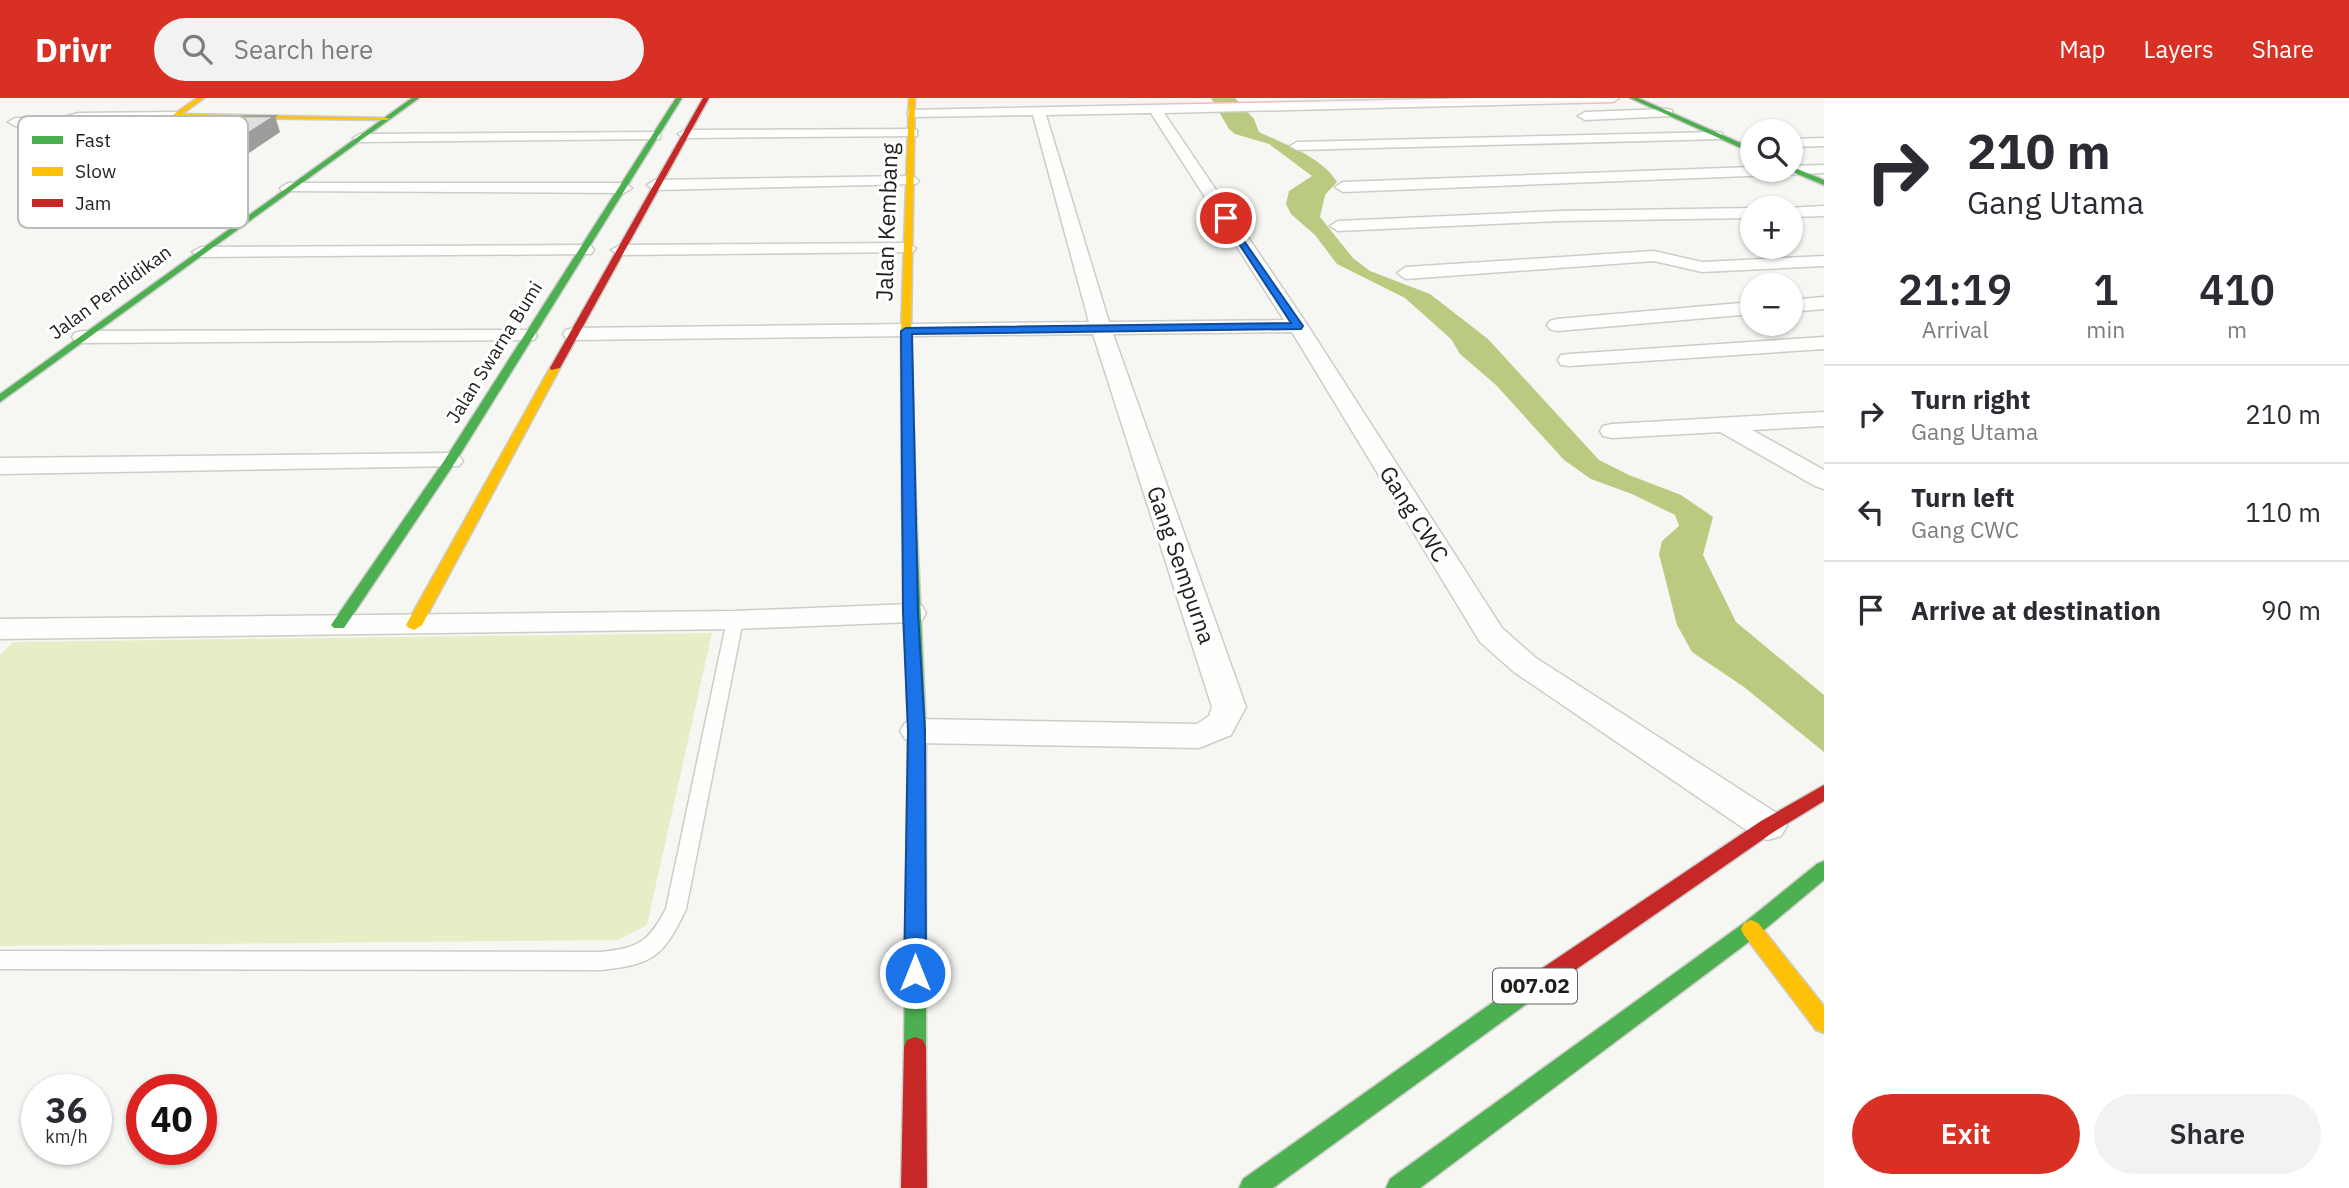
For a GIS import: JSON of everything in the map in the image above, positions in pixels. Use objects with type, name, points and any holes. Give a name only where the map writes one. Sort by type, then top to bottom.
[{"type":"main road","points":[[175,116],[201,98]]},
{"type":"main road","name":"Jalan Pendidikan","points":[[248,218],[416,98]]},
{"type":"main road","points":[[1633,98],[1740,144]]},
{"type":"main road","points":[[677,102],[704,102]]},
{"type":"main road","name":"Jalan Swarna Bumi","points":[[339,625],[450,461],[677,102]]},
{"type":"main road","points":[[414,625],[651,192],[704,102]]},
{"type":"main road","name":"Jalan Kembang","points":[[912,105],[906,331],[911,613],[917,731],[914,1188]]},
{"type":"main road","points":[[248,117],[387,118]]},
{"type":"main road","points":[[1803,174],[1824,183]]},
{"type":"main road","points":[[621,193],[651,192]]},
{"type":"main road","name":"Jalan Pendidikan","points":[[0,399],[234,228]]},
{"type":"main road","points":[[494,390],[543,390]]},
{"type":"main road","name":"007.02","points":[[1252,1188],[1459,1038],[1768,826],[1824,792]]},
{"type":"main road","points":[[1399,1188],[1751,929],[1824,869]]},
{"type":"main road","points":[[1751,929],[1824,1023]]},
{"type":"street","points":[[912,105],[1038,110],[1246,109],[1613,98]]},
{"type":"street","name":"Gang CWC","points":[[1155,109],[1298,326],[1491,635],[1524,665],[1768,826]]},
{"type":"street","name":"Gang Sempurna","points":[[917,731],[1199,736],[1218,728],[1226,720],[1229,707],[1101,328],[1038,110]]},
{"type":"street","points":[[1569,116],[1667,113]]},
{"type":"street","points":[[685,134],[912,133]]},
{"type":"street","points":[[360,138],[655,136]]},
{"type":"street","points":[[1297,146],[1717,136]]},
{"type":"street","points":[[1803,143],[1824,142]]},
{"type":"street","points":[[1803,169],[1824,169]]},
{"type":"street","points":[[1343,187],[1740,171]]},
{"type":"street","points":[[651,192],[911,181]]},
{"type":"street","points":[[289,188],[621,193]]},
{"type":"street","points":[[1803,212],[1824,211]]},
{"type":"street","points":[[1338,226],[1560,216],[1740,213]]},
{"type":"street","points":[[620,250],[907,248]]},
{"type":"street","points":[[201,252],[585,250]]},
{"type":"street","points":[[1406,273],[1654,256],[1702,267],[1824,261]]},
{"type":"street","points":[[1803,305],[1824,303]]},
{"type":"street","points":[[1557,325],[1740,309]]},
{"type":"street","points":[[573,334],[1298,326]]},
{"type":"street","points":[[82,337],[527,336]]},
{"type":"street","points":[[1569,360],[1824,343]]},
{"type":"street","points":[[1612,431],[1824,419]]},
{"type":"street","points":[[1725,425],[1824,481]]},
{"type":"street","points":[[0,466],[450,461]]},
{"type":"street","points":[[3,632],[735,620],[911,613]]},
{"type":"lane","points":[[0,960],[601,961],[637,957],[660,942],[676,909],[735,620]]},
{"type":"shaded area","points":[[1211,98],[1235,98],[1254,119],[1259,132],[1302,152],[1330,173],[1337,182],[1325,195],[1320,217],[1353,258],[1370,271],[1430,294],[1488,339],[1599,460],[1681,495],[1713,517],[1703,555],[1736,622],[1824,695],[1824,752],[1744,687],[1692,652],[1677,625],[1659,554],[1662,541],[1679,526],[1675,515],[1632,494],[1591,479],[1564,460],[1496,385],[1460,354],[1451,339],[1405,298],[1337,264],[1315,235],[1291,214],[1286,204],[1289,191],[1312,176],[1269,144],[1235,134],[1229,129]]},
{"type":"shaded area","points":[[712,633],[647,925],[618,940],[0,946],[0,655],[13,642]]},
{"type":"building","points":[[248,116],[275,116],[248,133]]},
{"type":"traffic: fast","points":[[248,220],[416,98]]},
{"type":"traffic: fast","points":[[339,625],[450,461],[679,98]]},
{"type":"traffic: fast","points":[[1633,98],[1740,146]]},
{"type":"traffic: fast","points":[[1803,174],[1824,183]]},
{"type":"traffic: fast","points":[[0,399],[236,228]]},
{"type":"traffic: fast","points":[[909,509],[917,731],[915,1047]]},
{"type":"traffic: fast","points":[[1399,1188],[1751,929],[1824,869]]},
{"type":"traffic: fast","points":[[1252,1188],[1524,993]]},
{"type":"traffic: slow","points":[[175,116],[201,98]]},
{"type":"traffic: slow","points":[[909,509],[906,331],[912,98]]},
{"type":"traffic: slow","points":[[248,117],[387,118]]},
{"type":"traffic: slow","points":[[414,625],[555,368]]},
{"type":"traffic: slow","points":[[1751,929],[1824,1023]]},
{"type":"traffic: jam","points":[[555,368],[706,98]]},
{"type":"traffic: jam","points":[[1524,993],[1768,826],[1824,792]]},
{"type":"traffic: jam","points":[[914,1188],[915,1047]]},
{"type":"route","points":[[915,973],[917,731],[911,613],[906,331],[1298,326],[1226,218]]}]
